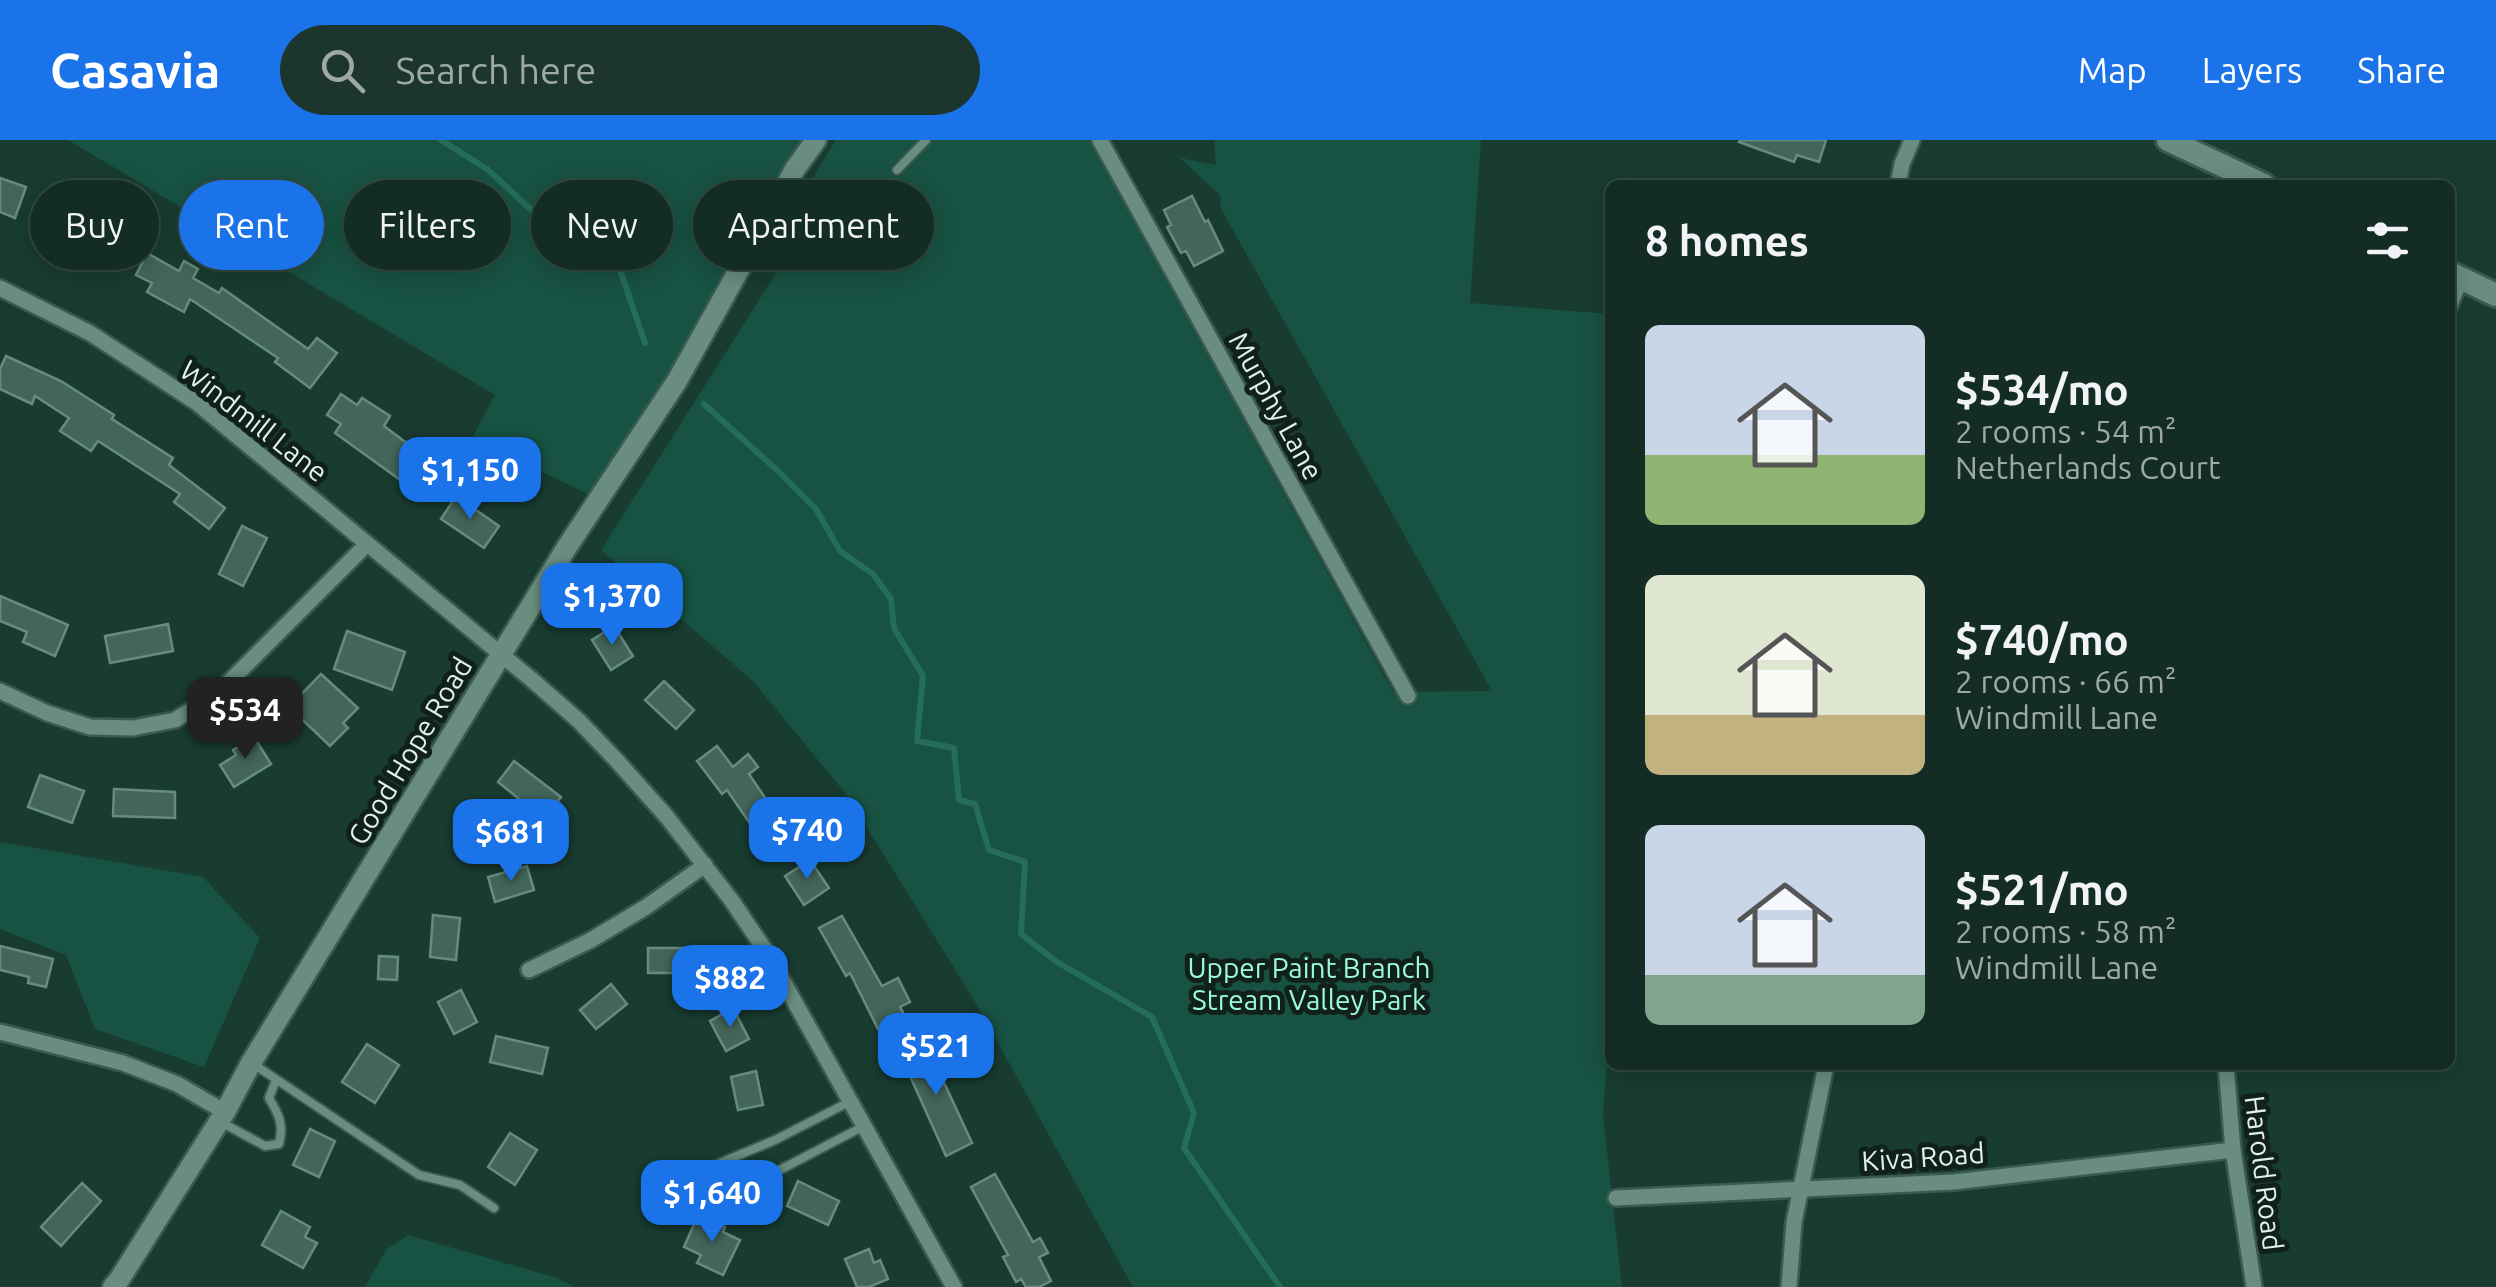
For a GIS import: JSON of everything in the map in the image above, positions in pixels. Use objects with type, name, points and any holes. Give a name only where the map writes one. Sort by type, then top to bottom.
[{"type":"main road","points":[[2168,140],[2253,180]]},
{"type":"main road","points":[[2456,276],[2496,294]]},
{"type":"street","name":"Good Hope Road","points":[[113,1287],[222,1116],[567,546],[677,381],[794,170],[816,140]]},
{"type":"street","name":"Murphy Lane","points":[[1100,140],[1408,696]]},
{"type":"street","points":[[1899,180],[1912,140]]},
{"type":"street","name":"Windmill Lane","points":[[0,288],[90,334],[198,403],[578,720],[667,817],[769,956],[954,1287]]},
{"type":"street","points":[[0,690],[48,713],[90,727],[133,728],[176,720],[217,694],[367,544]]},
{"type":"street","points":[[529,970],[591,940],[705,866]]},
{"type":"street","points":[[0,1032],[123,1063],[177,1084],[222,1116]]},
{"type":"street","points":[[1790,1287],[1794,1222],[1825,1070]]},
{"type":"street","name":"Harold Road","points":[[2226,1070],[2233,1150],[2254,1287]]},
{"type":"street","name":"Kiva Road","points":[[1616,1198],[1954,1182],[2233,1150]]},
{"type":"lane","points":[[897,170],[926,140]]},
{"type":"lane","points":[[251,1063],[419,1175],[460,1185],[494,1208]]},
{"type":"lane","points":[[222,1116],[265,1146],[279,1144],[281,1117],[270,1098],[276,1080]]},
{"type":"lane","points":[[852,1101],[713,1166],[728,1196],[865,1125]]},
{"type":"green space","points":[[68,140],[818,140],[792,180],[693,180],[693,270],[735,270],[590,495],[472,438],[495,395],[286,270],[324,270],[324,180],[179,180],[179,206],[159,194],[159,180],[135,180]]},
{"type":"green space","name":"Upper Paint Branch Stream Valley Park","points":[[836,140],[1089,140],[1393,692],[1492,691],[1221,209],[1220,195],[1180,158],[1216,165],[1214,140],[1481,140],[1470,303],[1605,314],[1606,1070],[1603,1115],[1622,1287],[1133,1287],[977,1005],[846,794],[753,681],[601,550],[778,270],[934,270],[934,180],[812,180]]},
{"type":"green space","points":[[0,842],[203,877],[260,938],[204,1067],[95,1029],[66,955],[0,929]]},
{"type":"green space","points":[[408,1235],[557,1278],[575,1287],[365,1287],[386,1250]]},
{"type":"building","points":[[1740,140],[1826,140],[1819,162],[1797,155],[1794,162]]},
{"type":"building","points":[[0,178],[26,187],[15,218],[0,212]]},
{"type":"building","points":[[1192,196],[1223,251],[1194,266],[1186,251],[1181,253],[1167,227],[1171,225],[1164,210]]},
{"type":"building","points":[[159,260],[179,271],[197,270],[193,278],[219,293],[222,288],[308,349],[317,338],[337,353],[310,388],[275,362],[278,358],[190,299],[184,312],[147,292],[152,283],[136,275],[138,270],[159,270]]},
{"type":"building","points":[[6,356],[61,381],[173,458],[169,465],[225,508],[209,529],[174,502],[180,494],[98,441],[91,451],[60,431],[69,418],[35,396],[32,404],[0,389],[0,369]]},
{"type":"building","points":[[341,394],[357,405],[362,398],[390,416],[384,426],[437,466],[417,492],[335,433],[341,424],[327,415]]},
{"type":"building","points":[[456,496],[499,526],[484,548],[441,519]]},
{"type":"building","points":[[242,526],[267,538],[243,586],[219,574]]},
{"type":"building","points":[[0,596],[68,625],[55,656],[23,642],[27,632],[0,621]]},
{"type":"building","points":[[168,624],[173,651],[110,663],[105,636]]},
{"type":"building","points":[[614,626],[633,656],[611,670],[592,640]]},
{"type":"building","points":[[347,631],[405,652],[392,690],[334,669]]},
{"type":"building","points":[[321,674],[358,708],[343,723],[348,728],[330,746],[289,707]]},
{"type":"building","points":[[664,681],[694,710],[676,729],[645,700]]},
{"type":"building","points":[[254,737],[271,764],[234,787],[220,765],[236,755],[233,750]]},
{"type":"building","points":[[717,746],[733,767],[748,754],[758,767],[749,774],[788,832],[766,847],[727,790],[722,794],[697,761]]},
{"type":"building","points":[[514,761],[561,797],[544,819],[498,782]]},
{"type":"building","points":[[40,775],[84,791],[72,823],[28,807]]},
{"type":"building","points":[[114,789],[175,792],[175,818],[113,816]]},
{"type":"building","points":[[810,860],[829,888],[804,905],[785,876]]},
{"type":"building","points":[[527,866],[534,890],[495,902],[488,877]]},
{"type":"building","points":[[433,915],[460,918],[456,960],[430,957]]},
{"type":"building","points":[[842,916],[882,986],[898,978],[910,1002],[900,1007],[905,1016],[878,1029],[850,973],[846,976],[819,928]]},
{"type":"building","points":[[0,946],[53,959],[46,987],[28,983],[29,977],[0,970]]},
{"type":"building","points":[[648,948],[693,948],[693,973],[648,973]]},
{"type":"building","points":[[379,956],[398,957],[397,980],[378,979]]},
{"type":"building","points":[[611,984],[627,1004],[596,1029],[580,1010]]},
{"type":"building","points":[[461,990],[477,1022],[454,1034],[438,1002]]},
{"type":"building","points":[[733,1008],[749,1039],[726,1051],[710,1021]]},
{"type":"building","points":[[496,1036],[548,1048],[542,1074],[490,1062]]},
{"type":"building","points":[[367,1044],[399,1065],[375,1103],[342,1082]]},
{"type":"building","points":[[923,1044],[927,1052],[938,1047],[944,1061],[936,1065],[972,1143],[946,1156],[900,1054]]},
{"type":"building","points":[[756,1071],[763,1105],[738,1110],[731,1077]]},
{"type":"building","points":[[310,1129],[335,1141],[319,1177],[293,1165]]},
{"type":"building","points":[[510,1133],[537,1150],[515,1185],[488,1167]]},
{"type":"building","points":[[995,1174],[1033,1242],[1040,1238],[1048,1253],[1039,1257],[1051,1281],[1039,1287],[1026,1287],[1021,1279],[1016,1282],[1003,1257],[1008,1255],[971,1187]]},
{"type":"building","points":[[798,1181],[839,1201],[828,1225],[787,1206]]},
{"type":"building","points":[[82,1183],[101,1201],[61,1246],[41,1227]]},
{"type":"building","points":[[281,1211],[310,1227],[305,1237],[317,1243],[303,1268],[262,1245]]},
{"type":"building","points":[[698,1215],[725,1227],[723,1232],[740,1240],[723,1275],[697,1263],[701,1255],[684,1247]]},
{"type":"building","points":[[869,1249],[874,1263],[880,1260],[888,1279],[857,1287],[845,1259]]},
{"type":"waterway","points":[[441,140],[487,169],[538,216],[617,261],[645,343]]},
{"type":"waterway","points":[[704,404],[816,509],[840,551],[873,574],[891,599],[894,628],[923,676],[917,741],[954,748],[959,800],[975,804],[989,850],[1025,862],[1021,934],[1057,962],[1152,1017],[1194,1113],[1184,1148],[1280,1287]]}]
